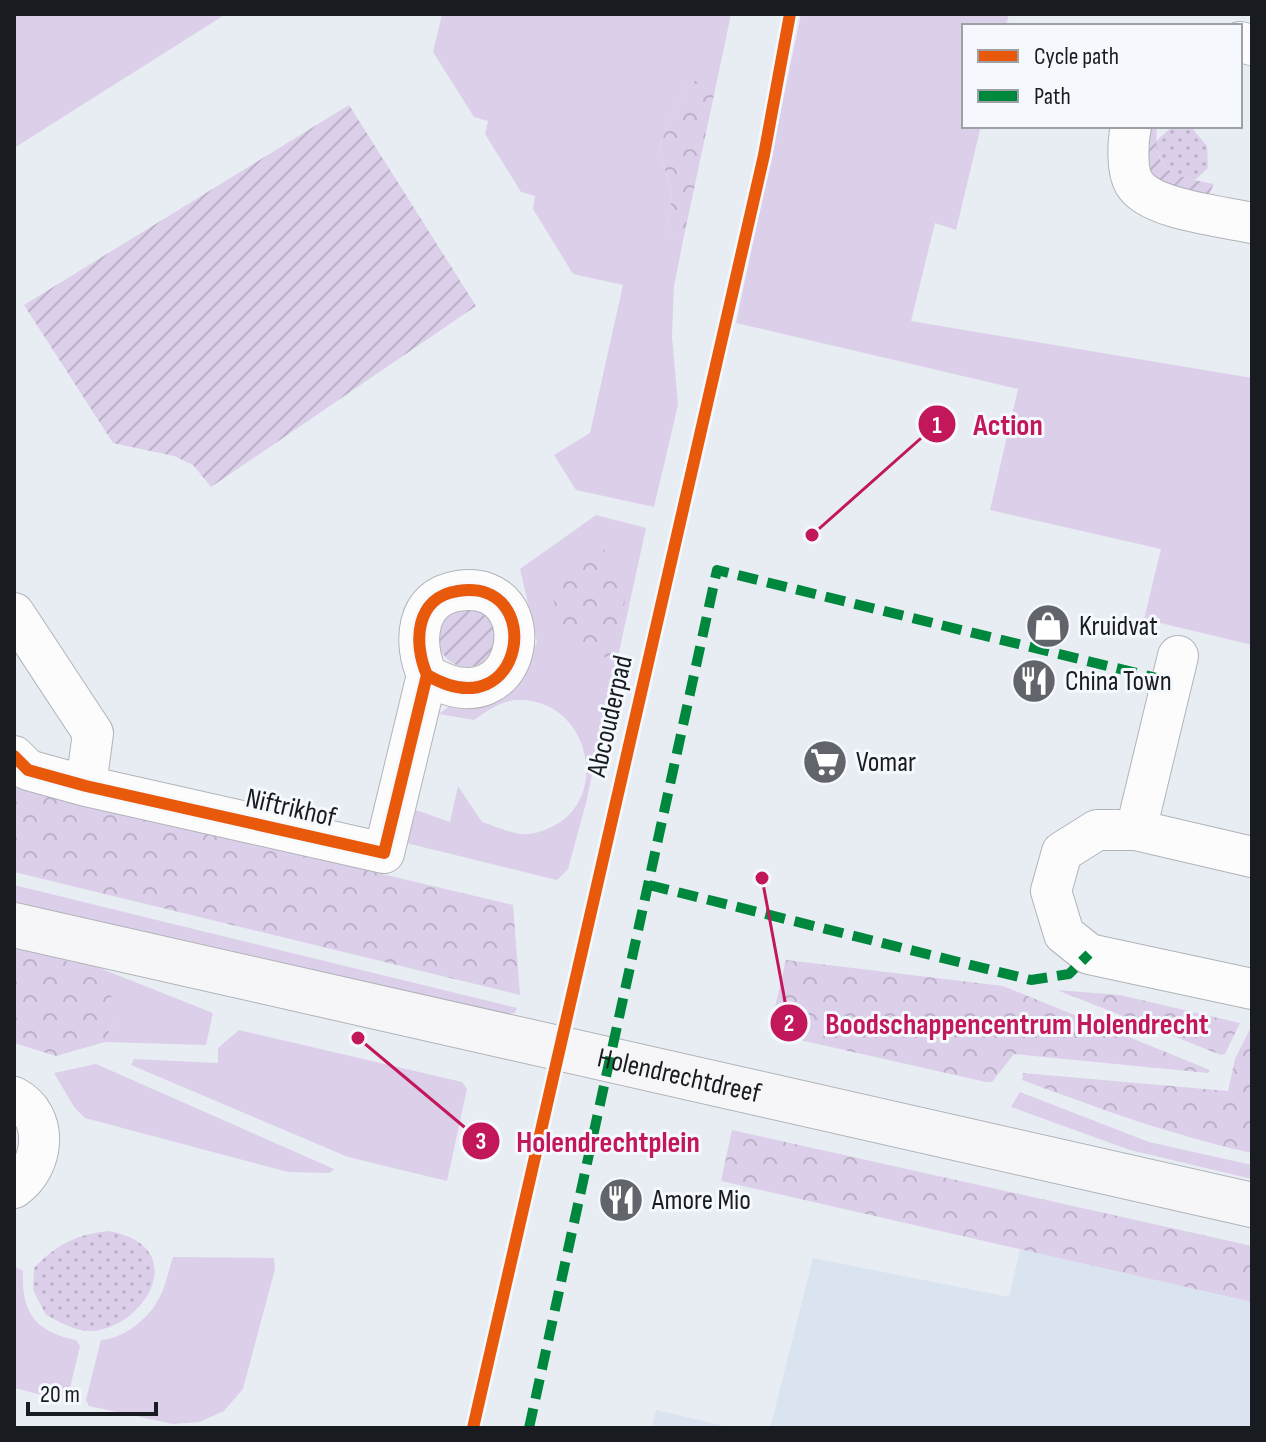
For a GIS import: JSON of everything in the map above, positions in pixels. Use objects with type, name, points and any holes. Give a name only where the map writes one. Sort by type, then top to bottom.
[{"type":"main road","name":"Holendrechtdreef","points":[[14,925],[1252,1205]]},
{"type":"street","points":[[1131,128],[1127,144],[1133,182],[1155,202],[1252,223]]},
{"type":"street","points":[[14,613],[93,733],[86,786]]},
{"type":"street","points":[[1136,830],[1178,656]]},
{"type":"street","name":"Niftrikhof","points":[[14,756],[28,770],[86,786],[384,853],[427,675]]},
{"type":"street","points":[[1252,857],[1136,830],[1097,830],[1062,852],[1051,891],[1064,934],[1089,954],[1252,989]]},
{"type":"street","points":[[14,1097],[23,1102],[39,1122],[40,1142],[33,1167],[22,1183],[14,1188]]},
{"type":"shaded area","points":[[1020,1249],[1252,1302],[1252,1428],[770,1428],[813,1258],[1009,1297]]},
{"type":"shaded area","points":[[656,1410],[733,1428],[652,1428]]},
{"type":"green space","points":[[14,14],[226,14],[14,148]]},
{"type":"green space","points":[[442,14],[731,14],[717,81],[687,81],[659,147],[672,196],[666,234],[684,236],[674,286],[672,336],[678,405],[654,507],[576,490],[554,455],[590,433],[623,285],[573,274],[533,209],[535,196],[521,192],[485,134],[488,121],[474,117],[433,52]]},
{"type":"green space","points":[[801,14],[1009,14],[1006,24],[962,24],[962,128],[981,128],[956,230],[935,223],[911,321],[1252,378],[1252,645],[1144,619],[1161,549],[990,510],[1018,389],[736,323]]},
{"type":"green space","points":[[687,81],[717,81],[684,236],[666,234],[672,196],[659,147]]},
{"type":"green space","points":[[349,105],[476,306],[211,487],[193,465],[174,456],[113,443],[24,305]]},
{"type":"green space","points":[[1141,128],[1157,128],[1158,154],[1169,170],[1214,184],[1206,200],[1172,191],[1161,183],[1150,169],[1141,143]]},
{"type":"green space","points":[[1171,128],[1192,128],[1207,146],[1208,168],[1195,180],[1179,176],[1164,164],[1155,142]]},
{"type":"green space","points":[[596,515],[646,528],[586,803],[568,869],[557,880],[406,843],[416,810],[450,822],[458,786],[482,822],[518,834],[529,834],[557,824],[575,807],[585,785],[586,761],[579,738],[565,718],[544,705],[518,700],[500,704],[474,720],[439,714],[452,704],[510,689],[537,642],[520,569]]},
{"type":"green space","points":[[601,543],[625,601],[611,661],[561,629],[548,579]]},
{"type":"green space","points":[[467,609],[488,617],[496,638],[488,659],[467,667],[446,659],[438,638],[446,617]]},
{"type":"green space","points":[[14,780],[162,822],[513,905],[520,995],[14,872]]},
{"type":"green space","points":[[14,885],[517,1008],[515,1013],[507,1014],[14,902]]},
{"type":"green space","points":[[14,948],[69,962],[102,986],[113,998],[113,1022],[105,1042],[56,1056],[14,1043]]},
{"type":"green space","points":[[61,957],[92,965],[213,1013],[206,1045],[105,1042],[113,1022]]},
{"type":"green space","points":[[786,960],[1003,986],[1210,1070],[1208,1073],[1014,1054],[992,1082],[986,1082],[769,1033]]},
{"type":"green space","points":[[1057,990],[1120,995],[1240,1023],[1225,1054],[1221,1055]]},
{"type":"green space","points":[[1252,1025],[1252,1153],[1165,1130],[1022,1080],[1023,1073],[1228,1091],[1235,1059]]},
{"type":"green space","points":[[239,1030],[462,1082],[467,1089],[447,1181],[348,1157],[131,1065],[134,1059],[218,1063],[218,1048]]},
{"type":"green space","points":[[96,1064],[334,1169],[330,1173],[288,1172],[85,1118],[74,1107],[54,1073]]},
{"type":"green space","points":[[1020,1092],[1149,1142],[1252,1165],[1252,1179],[1130,1150],[1011,1107]]},
{"type":"green space","points":[[732,1130],[1252,1246],[1252,1302],[721,1181]]},
{"type":"green space","points":[[109,1231],[136,1241],[151,1255],[155,1273],[150,1291],[138,1308],[121,1322],[101,1330],[80,1330],[46,1315],[33,1290],[34,1268],[68,1242]]},
{"type":"green space","points":[[173,1257],[274,1258],[275,1269],[243,1389],[224,1411],[199,1422],[173,1424],[89,1406],[86,1400],[101,1340],[126,1332],[148,1314],[161,1295]]},
{"type":"green space","points":[[14,1266],[23,1271],[25,1298],[33,1318],[50,1332],[76,1340],[80,1346],[68,1396],[63,1400],[14,1388]]},
{"type":"marked path","points":[[529,1428],[717,570],[1173,682]]},
{"type":"marked path","points":[[649,885],[1031,980],[1069,974],[1089,954]]},
{"type":"cycle path","name":"Abcouderpad","points":[[473,1428],[764,155],[790,14]]},
{"type":"cycle path","points":[[14,756],[28,770],[86,786],[384,853],[427,675],[419,636],[426,612],[433,602],[458,591],[486,593],[505,606],[513,627],[513,650],[504,670],[486,684],[460,687],[427,675]]},
{"type":"place","name":"Action","points":[[812,535]]},
{"type":"place","name":"Kruidvat","points":[[1048,626]]},
{"type":"place","name":"China Town","points":[[1034,681]]},
{"type":"place","name":"Vomar","points":[[825,762]]},
{"type":"place","name":"Boodschappencentrum Holendrecht","points":[[762,878]]},
{"type":"place","name":"Holendrechtplein","points":[[358,1038]]},
{"type":"place","name":"Amore Mio","points":[[621,1200]]}]
